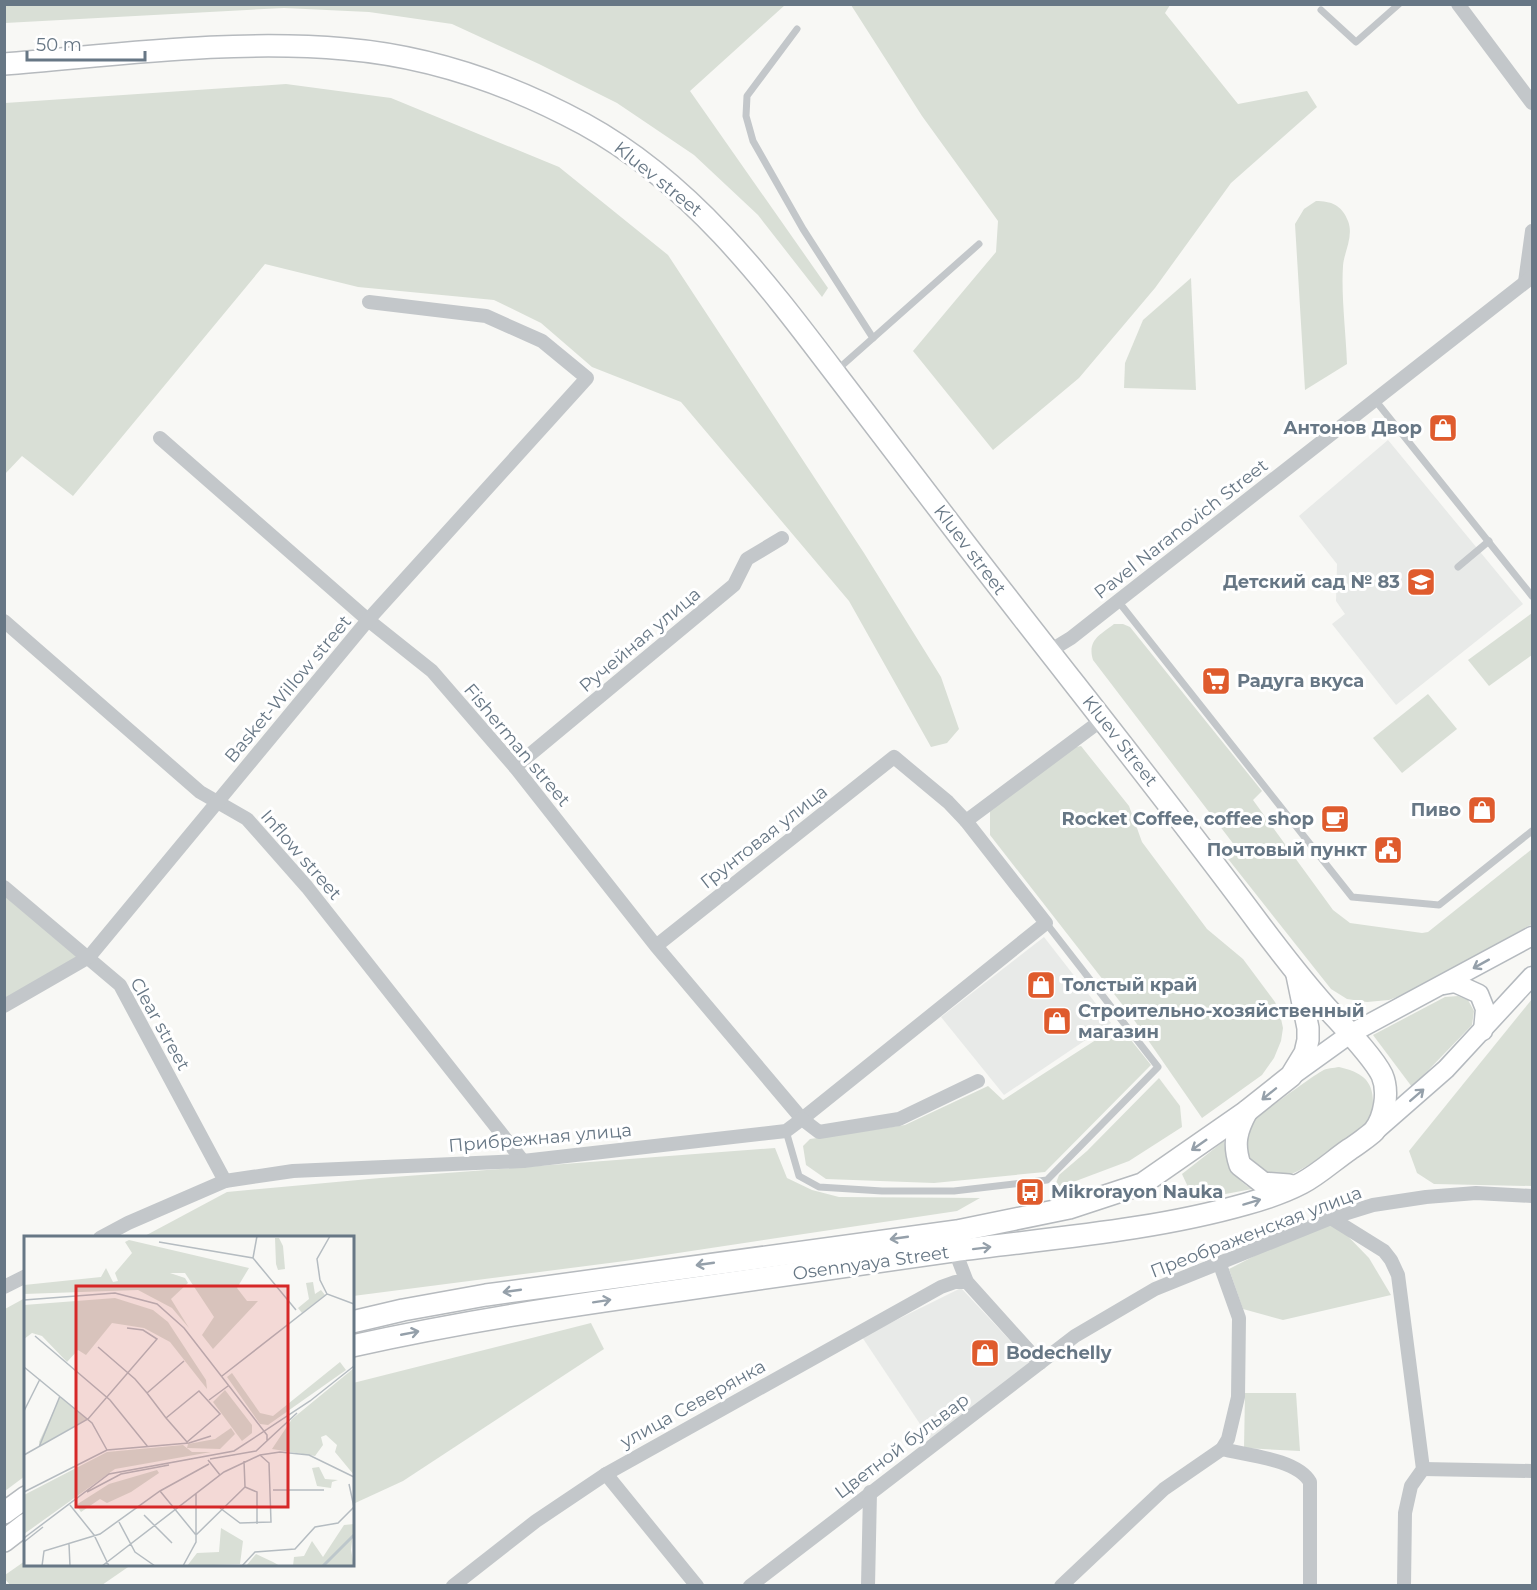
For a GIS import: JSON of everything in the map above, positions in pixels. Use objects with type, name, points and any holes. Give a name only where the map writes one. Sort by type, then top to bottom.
[{"type":"main road","name":"Kluev street","points":[[4,64],[220,47],[282,46],[350,49],[416,60],[479,77],[537,100],[590,127],[631,153],[674,188],[710,221],[753,268],[1048,652]]},
{"type":"main road","name":"Kluev Street","points":[[1048,652],[1177,813],[1297,975],[1381,1072],[1386,1086],[1385,1101],[1381,1117],[1373,1133]]},
{"type":"main road","points":[[1291,1076],[1350,1034],[1533,936]]},
{"type":"main road","name":"Kluev Street","points":[[1291,1076],[1305,1053],[1308,1040],[1308,1028],[1297,975]]},
{"type":"main road","points":[[1373,1133],[1446,1069],[1533,976]]},
{"type":"main road","points":[[1444,985],[1455,982],[1479,994],[1485,1009],[1483,1031]]},
{"type":"main road","name":"Osennyaya Street","points":[[354,1322],[486,1295],[957,1231],[1069,1208],[1142,1184],[1247,1111],[1291,1076]]},
{"type":"main road","points":[[1247,1111],[1239,1126],[1235,1141],[1240,1165],[1263,1183],[1300,1185]]},
{"type":"main road","name":"Osennyaya Street","points":[[354,1346],[490,1318],[955,1251],[1112,1231],[1195,1216],[1250,1203],[1300,1185],[1373,1133]]},
{"type":"main road","points":[[4,1514],[24,1499]]},
{"type":"main road","points":[[4,1541],[24,1526]]},
{"type":"street","points":[[1458,4],[1533,103]]},
{"type":"street","points":[[1529,279],[1533,231]]},
{"type":"street","name":"Pavel Naranovich Street","points":[[1048,652],[1071,638],[1119,601],[1529,279]]},
{"type":"street","name":"Basket-Willow street","points":[[4,1006],[89,957],[368,620],[587,378],[542,341],[486,316],[369,302]]},
{"type":"street","name":"Fisherman street","points":[[160,438],[368,620],[432,671],[514,767],[656,946],[802,1119]]},
{"type":"street","name":"Ручейная улица","points":[[514,767],[734,585],[747,559],[782,538]]},
{"type":"street","name":"Inflow street","points":[[4,621],[200,792],[247,819],[307,886],[460,1083],[524,1161]]},
{"type":"street","points":[[786,1131],[1046,923],[966,821],[1103,719]]},
{"type":"street","name":"Грунтовая улица","points":[[656,946],[894,757],[948,802],[966,821]]},
{"type":"street","name":"Clear street","points":[[4,887],[120,985],[225,1181]]},
{"type":"street","points":[[802,1119],[819,1132],[899,1119],[978,1081]]},
{"type":"street","name":"Прибрежная улица","points":[[104,1236],[128,1222],[225,1181],[292,1171],[524,1161],[786,1131]]},
{"type":"street","name":"Преображенская улица","points":[[1075,1336],[1155,1289],[1331,1218],[1373,1205],[1426,1197],[1476,1193],[1533,1196]]},
{"type":"street","points":[[1331,1218],[1384,1251],[1398,1275],[1424,1469],[1411,1486],[1405,1513],[1404,1586]]},
{"type":"street","points":[[955,1251],[967,1282],[1040,1363]]},
{"type":"street","points":[[1061,1586],[1164,1489],[1222,1449],[1232,1428],[1238,1397],[1239,1318],[1219,1262]]},
{"type":"street","points":[[4,1287],[24,1277]]},
{"type":"street","name":"улица Северянка","points":[[453,1586],[536,1521],[606,1474],[941,1287],[955,1282],[967,1282]]},
{"type":"street","name":"Цветной бульвар","points":[[750,1586],[1075,1336]]},
{"type":"street","points":[[1222,1449],[1292,1466],[1307,1476],[1310,1482],[1310,1586]]},
{"type":"street","points":[[1424,1469],[1533,1471]]},
{"type":"street","points":[[606,1474],[697,1586]]},
{"type":"street","points":[[868,1586],[870,1492]]},
{"type":"lane","points":[[1321,10],[1356,42],[1399,4]]},
{"type":"lane","points":[[797,29],[747,96],[746,116],[753,141],[803,229],[873,338]]},
{"type":"lane","points":[[835,372],[979,244]]},
{"type":"lane","points":[[1375,400],[1533,596]]},
{"type":"lane","points":[[1458,567],[1489,541]]},
{"type":"lane","points":[[1119,601],[1352,897],[1439,905],[1533,831]]},
{"type":"lane","points":[[786,1131],[799,1176],[819,1187],[882,1191],[954,1191],[1047,1180],[1158,1067],[1046,923]]},
{"type":"shaded area","points":[[4,5],[785,5],[690,91],[828,288],[822,297],[758,215],[694,155],[617,103],[452,24],[369,12],[284,8],[5,23]]},
{"type":"shaded area","points":[[851,5],[1170,5],[1165,13],[1238,104],[1307,91],[1317,107],[1231,183],[1155,288],[1079,378],[993,450],[913,351],[996,252],[998,221],[922,116]]},
{"type":"shaded area","points":[[286,84],[391,98],[559,167],[668,255],[864,553],[941,677],[959,729],[947,743],[931,747],[849,601],[681,402],[592,367],[541,323],[494,300],[358,287],[265,264],[73,496],[22,456],[5,474],[5,103]]},
{"type":"shaded area","points":[[1316,201],[1331,203],[1343,211],[1350,227],[1343,278],[1347,364],[1305,390],[1295,224],[1304,209]]},
{"type":"shaded area","points":[[1191,278],[1196,390],[1124,388],[1125,363],[1143,320]]},
{"type":"shaded area","name":"Детский сад № 83","points":[[1388,440],[1523,604],[1396,705],[1332,624],[1345,614],[1336,601],[1337,564],[1299,516]]},
{"type":"shaded area","points":[[1532,613],[1532,655],[1489,686],[1468,660]]},
{"type":"shaded area","points":[[1114,624],[1130,627],[1262,791],[1253,800],[1333,910],[1350,923],[1428,932],[1532,849],[1532,924],[1413,991],[1389,1000],[1367,1002],[1347,999],[1331,989],[1225,855],[1235,846],[1093,660],[1093,643]]},
{"type":"shaded area","points":[[1428,694],[1457,729],[1402,773],[1373,738]]},
{"type":"shaded area","points":[[1081,746],[1129,806],[1142,842],[1207,929],[1243,959],[1275,1002],[1280,1014],[1283,1028],[1281,1041],[1274,1058],[1262,1075],[1202,1118],[1132,1017],[990,835],[990,810],[1071,748]]},
{"type":"shaded area","points":[[4,894],[80,956],[4,999]]},
{"type":"shaded area","points":[[1044,937],[1111,1023],[1004,1095],[941,1017]]},
{"type":"shaded area","points":[[1458,996],[1468,1000],[1474,1011],[1472,1025],[1412,1087],[1373,1035],[1445,997]]},
{"type":"shaded area","points":[[1532,999],[1532,1186],[1434,1184],[1417,1173],[1409,1151]]},
{"type":"shaded area","points":[[1119,1025],[1151,1065],[1045,1172],[934,1183],[826,1179],[806,1165],[803,1146],[810,1139],[905,1125],[988,1086],[1003,1100]]},
{"type":"shaded area","points":[[1339,1067],[1359,1074],[1371,1088],[1373,1105],[1366,1123],[1330,1152],[1291,1174],[1273,1175],[1252,1163],[1246,1152],[1245,1140],[1252,1122],[1317,1074],[1326,1069]]},
{"type":"shaded area","points":[[1159,1078],[1180,1106],[1182,1127],[1129,1161],[1060,1187],[1056,1183],[1059,1175],[1087,1151]]},
{"type":"shaded area","points":[[1224,1141],[1235,1175],[1252,1189],[1194,1200],[1182,1174]]},
{"type":"shaded area","points":[[775,1148],[787,1178],[812,1190],[839,1197],[980,1198],[957,1211],[625,1261],[354,1296],[354,1236],[145,1236],[227,1192]]},
{"type":"shaded area","points":[[1335,1223],[1369,1258],[1391,1295],[1283,1320],[1243,1309],[1229,1269],[1280,1243]]},
{"type":"shaded area","points":[[961,1288],[1032,1364],[930,1439],[862,1337]]},
{"type":"shaded area","points":[[24,1299],[24,1477],[5,1491],[5,1309]]},
{"type":"shaded area","points":[[591,1323],[604,1349],[403,1481],[354,1504],[354,1383]]},
{"type":"shaded area","points":[[1245,1393],[1296,1393],[1300,1451],[1244,1448]]},
{"type":"shaded area","points":[[24,1562],[24,1566],[130,1566],[102,1585],[10,1585],[5,1575]]},
{"type":"place","name":"Антонов Двор","points":[[1443,428]]},
{"type":"place","name":"Детский сад № 83","points":[[1421,582]]},
{"type":"place","name":"Радуга вкуса","points":[[1216,681]]},
{"type":"place","name":"Пиво","points":[[1482,810]]},
{"type":"place","name":"Rocket Coffee, coffee shop","points":[[1335,819]]},
{"type":"place","name":"Почтовый пункт","points":[[1388,850]]},
{"type":"place","name":"Толстый край","points":[[1041,985]]},
{"type":"place","name":"Строительно-хозяйственный магазин","points":[[1057,1021]]},
{"type":"place","name":"Mikrorayon Nauka","points":[[1030,1192]]},
{"type":"place","name":"Bodechelly","points":[[985,1353]]}]
